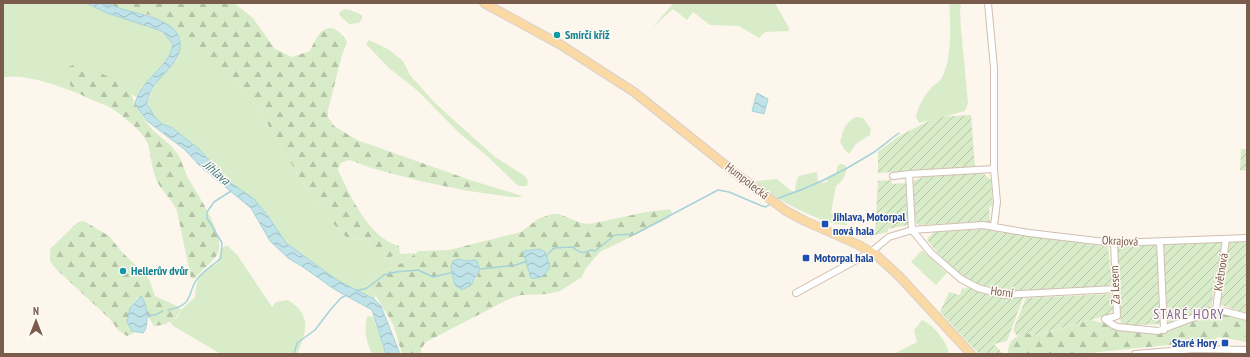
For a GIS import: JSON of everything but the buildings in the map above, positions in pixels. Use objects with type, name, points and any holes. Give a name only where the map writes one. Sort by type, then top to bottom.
[{"type":"main road","name":"Humpolecká","points":[[484,3],[561,45],[634,92],[734,172],[786,211],[805,222],[871,252],[899,276],[971,354]]},
{"type":"street","points":[[988,3],[994,68],[994,169],[997,202],[994,226]]},
{"type":"street","points":[[893,176],[994,169]]},
{"type":"street","points":[[909,174],[912,230]]},
{"type":"street","name":"Okrajová","points":[[871,252],[889,237],[912,230],[953,226],[994,226],[1029,233],[1114,243],[1247,238]]},
{"type":"street","name":"Horní","points":[[912,230],[931,253],[961,279],[978,288],[1004,295],[1116,290]]},
{"type":"street","name":"Květnová","points":[[1216,307],[1226,239]]},
{"type":"street","points":[[1160,242],[1164,330],[1216,307],[1247,317]]},
{"type":"street","name":"Za Lesem","points":[[1114,243],[1117,316],[1105,319],[1113,325],[1131,329],[1145,331],[1164,330]]},
{"type":"street","points":[[796,293],[871,252]]},
{"type":"street","points":[[1135,354],[1189,350],[1247,350]]},
{"type":"green space","points":[[3,3],[86,3],[107,13],[163,32],[173,44],[170,57],[141,88],[136,97],[126,88],[112,80],[97,72],[81,67],[68,68],[85,96],[89,98],[59,86],[34,79],[22,77],[3,78]]},
{"type":"green space","points":[[105,3],[234,3],[253,18],[275,49],[292,57],[310,51],[317,37],[325,29],[334,29],[342,35],[347,42],[342,55],[328,110],[328,117],[334,126],[357,140],[470,180],[472,183],[469,191],[424,182],[371,168],[350,160],[340,164],[338,170],[362,215],[378,234],[399,246],[400,254],[378,259],[371,252],[368,238],[358,240],[348,239],[332,222],[308,191],[259,110],[234,79],[189,47],[174,30],[149,15],[123,10]]},
{"type":"green space","points":[[673,3],[775,3],[789,28],[789,31],[765,32],[759,38],[739,26],[710,25],[693,12],[687,20],[673,9],[653,27]]},
{"type":"green space","points":[[949,3],[961,3],[961,29],[968,103],[965,111],[919,123],[916,117],[920,105],[929,90],[940,80],[945,72],[950,42]]},
{"type":"green space","points":[[344,9],[362,15],[362,19],[359,23],[349,24],[340,16],[339,13]]},
{"type":"green space","points":[[180,38],[234,79],[259,110],[308,191],[332,222],[348,239],[358,240],[368,238],[371,252],[384,259],[400,254],[416,253],[404,262],[371,277],[369,288],[376,296],[374,299],[337,280],[286,243],[268,216],[254,199],[227,180],[199,149],[171,127],[162,124],[154,116],[150,110],[148,101],[163,73],[176,60],[179,53]]},
{"type":"green space","points":[[369,40],[388,49],[403,61],[410,75],[435,103],[495,157],[525,176],[528,181],[527,186],[520,186],[516,184],[487,156],[459,133],[418,91],[389,68],[366,44]]},
{"type":"green space","points":[[73,65],[101,73],[128,90],[138,110],[147,123],[174,149],[179,156],[188,178],[213,223],[219,242],[219,250],[215,258],[194,279],[191,278],[177,211],[173,203],[160,187],[156,178],[147,142],[138,129],[117,112],[110,107],[84,96],[70,85],[67,77],[68,67]]},
{"type":"green space","points":[[971,115],[975,167],[878,173],[878,152],[899,136],[937,117]]},
{"type":"green space","points":[[856,117],[863,118],[871,129],[870,135],[856,144],[849,154],[840,142],[847,124]]},
{"type":"green space","points":[[1241,149],[1247,149],[1247,171],[1240,170]]},
{"type":"green space","points":[[838,165],[846,165],[846,171],[843,179],[836,186],[831,213],[846,220],[847,225],[826,221],[799,210],[773,195],[756,181],[777,179],[790,190],[795,192],[796,182],[799,176],[815,172],[817,173],[818,183],[827,182],[827,177],[836,173]]},
{"type":"green space","points":[[983,173],[991,180],[993,206],[989,207],[990,222],[918,225],[915,221],[913,181],[923,177]]},
{"type":"green space","points":[[470,180],[523,197],[511,197],[469,191],[472,183]]},
{"type":"green space","points":[[891,180],[892,184],[906,183],[908,225],[888,229],[888,232],[875,235],[878,181]]},
{"type":"green space","points":[[670,209],[672,213],[669,218],[600,252],[586,268],[582,277],[560,291],[547,294],[521,295],[509,299],[426,342],[421,349],[421,354],[402,354],[393,324],[376,296],[369,288],[371,277],[404,262],[419,251],[449,250],[521,232],[538,219],[552,214],[559,214],[581,223],[590,224],[646,212]],"holes":[[[537,249],[545,252],[548,270],[538,278],[525,261],[523,253],[524,251]],[[458,259],[466,261],[474,260],[480,269],[476,279],[466,288]]]},
{"type":"green space","points":[[84,221],[109,236],[121,251],[149,279],[155,296],[177,306],[181,310],[173,320],[163,325],[154,326],[147,315],[144,301],[138,297],[130,308],[132,331],[135,333],[127,336],[118,330],[110,319],[56,269],[50,261],[50,249],[78,222]]},
{"type":"green space","points":[[985,229],[1108,247],[1112,282],[1108,287],[1039,292],[1003,291],[987,288],[974,283],[960,274],[936,251],[927,239],[934,232]]},
{"type":"green space","points":[[1222,242],[1211,309],[1166,311],[1163,244]]},
{"type":"green space","points":[[1228,242],[1247,242],[1247,314],[1219,304]]},
{"type":"green space","points":[[1157,245],[1160,324],[1121,326],[1117,246]]},
{"type":"green space","points":[[228,246],[238,256],[272,307],[276,302],[288,300],[301,312],[304,318],[305,331],[297,354],[221,354],[173,326],[170,322],[178,317],[181,310],[195,297],[196,285],[200,277],[203,273],[217,264],[221,249]]},
{"type":"green space","points":[[922,250],[947,273],[936,285],[911,262]]},
{"type":"green space","points":[[967,287],[997,297],[1023,298],[1007,341],[994,344],[1003,354],[979,354],[940,312],[949,292],[960,295],[962,288],[966,289]]},
{"type":"green space","points":[[1110,294],[1113,296],[1113,310],[1109,315],[1032,336],[1032,333],[1017,336],[1013,330],[1026,298]]},
{"type":"green space","points":[[1211,309],[1168,327],[1167,311]]},
{"type":"green space","points":[[1227,312],[1247,319],[1247,342],[1218,337],[1214,340],[1079,354],[1008,354],[1008,348],[1012,340],[1019,336],[1032,333],[1033,336],[1091,320],[1132,330],[1158,333],[1213,314]]},
{"type":"green space","points":[[367,317],[373,317],[386,354],[372,354],[366,336]]},
{"type":"green space","points":[[922,320],[931,325],[943,339],[949,354],[894,354],[917,342],[914,330]]},
{"type":"water","name":"Jihlava","points":[[86,3],[109,4],[154,18],[164,22],[172,28],[178,35],[180,44],[178,55],[156,84],[149,97],[147,104],[154,116],[162,124],[171,127],[199,149],[227,180],[254,199],[268,216],[286,243],[337,280],[374,299],[381,306],[400,354],[386,354],[372,310],[334,289],[288,258],[270,241],[251,208],[202,168],[184,149],[147,121],[135,104],[142,88],[161,67],[170,53],[173,44],[163,32],[107,13]]},
{"type":"water","points":[[757,93],[768,99],[764,114],[752,111]]},
{"type":"water","points":[[540,249],[545,252],[550,266],[543,276],[531,278],[523,253],[524,251]]},
{"type":"water","points":[[458,259],[466,261],[476,260],[480,269],[471,285],[462,290],[455,285],[451,268],[453,261]]},
{"type":"water","points":[[141,296],[145,303],[147,314],[146,326],[143,333],[132,331],[127,322],[130,308]]},
{"type":"waterway","points":[[776,199],[825,180],[848,168],[875,152],[899,133]]},
{"type":"waterway","points":[[546,256],[554,248],[572,247],[583,253],[591,250],[595,251],[615,235],[635,234],[718,190],[729,192],[762,206],[766,207],[770,204]]},
{"type":"waterway","points":[[168,310],[183,305],[187,301],[194,283],[198,278],[203,272],[221,258],[222,243],[207,218],[207,212],[214,202],[231,191]]},
{"type":"waterway","points":[[480,269],[516,265],[527,261]]},
{"type":"waterway","points":[[356,291],[367,288],[384,275],[396,272],[418,270],[433,277],[454,272]]},
{"type":"waterway","points":[[294,354],[297,343],[315,330],[341,298],[347,295]]},
{"type":"waterway","points":[[147,315],[155,315],[163,311]]},
{"type":"place","name":"Smírčí kříž","points":[[557,35]]},
{"type":"place","name":"Jihlava, Motorpal nová hala","points":[[825,224]]},
{"type":"place","name":"Motorpal hala","points":[[806,258]]},
{"type":"place","name":"Hellerův dvůr","points":[[123,271]]},
{"type":"place","name":"Staré Hory","points":[[1225,343]]},
{"type":"district","name":"STARÉ HORY","points":[[1189,314]]}]
